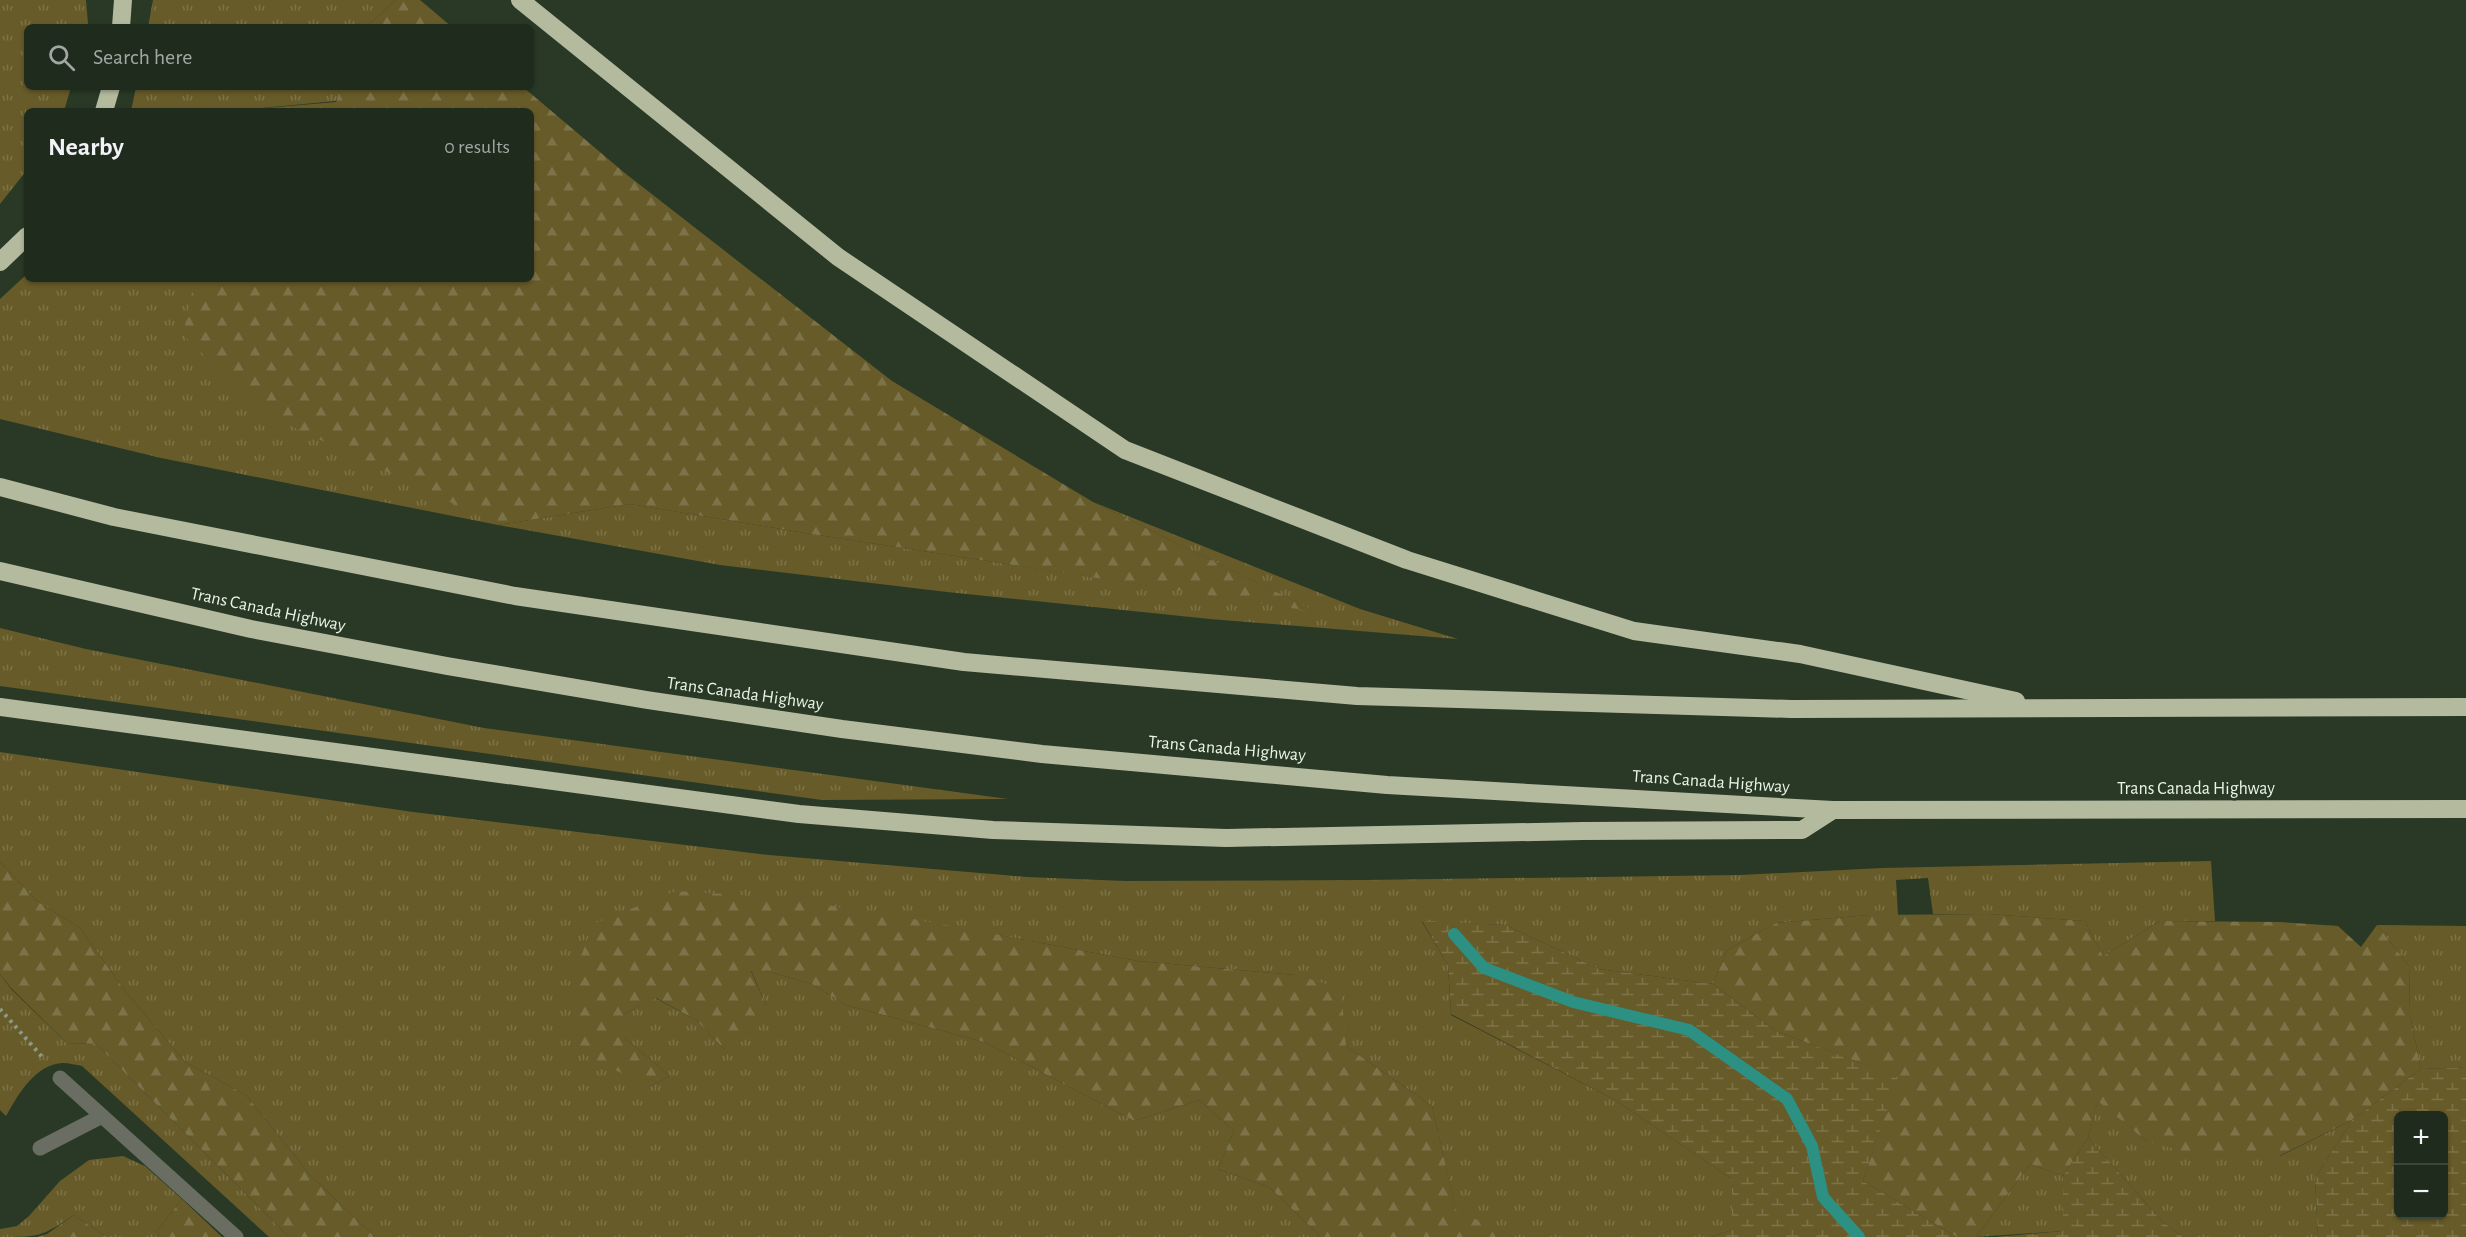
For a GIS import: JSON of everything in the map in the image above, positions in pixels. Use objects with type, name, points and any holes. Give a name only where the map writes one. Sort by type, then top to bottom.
[{"type":"highway","points":[[121,24],[123,0]]},
{"type":"highway","points":[[520,0],[838,257],[1125,450],[1407,560],[1634,631],[1800,654],[2047,708]]},
{"type":"highway","points":[[105,108],[110,90]]},
{"type":"highway","points":[[0,262],[24,239]]},
{"type":"highway","points":[[0,487],[114,517],[515,596],[964,662],[1357,696],[1791,709],[2466,707]]},
{"type":"highway","name":"Trans Canada Highway","points":[[0,571],[250,629],[636,698],[842,729],[1042,754],[1387,785],[1833,810],[2466,810]]},
{"type":"highway","points":[[0,707],[799,814],[993,830],[1226,838],[1571,831],[1802,830],[1833,810]]},
{"type":"lane","points":[[60,1078],[236,1237]]},
{"type":"lane","points":[[40,1148],[102,1116]]},
{"type":"path","points":[[0,1009],[60,1078]]},
{"type":"green space","points":[[0,0],[86,0],[88,24],[24,24],[24,90],[70,90],[65,108],[24,108],[24,174],[0,204]]},
{"type":"green space","points":[[153,0],[396,0],[369,24],[149,24]]},
{"type":"green space","points":[[396,0],[420,0],[448,24],[369,24]]},
{"type":"green space","points":[[135,90],[339,90],[336,101],[262,108],[132,108]]},
{"type":"green space","points":[[339,90],[527,90],[626,174],[892,381],[1093,502],[1317,612],[630,504],[498,525],[264,413],[183,335],[194,282],[534,282],[534,108],[265,108],[336,102]]},
{"type":"green space","points":[[24,277],[24,282],[194,282],[498,525],[161,458],[0,419],[0,299]]},
{"type":"green space","points":[[1093,502],[1360,609],[1458,639],[1210,619],[947,592],[720,565],[498,525],[630,504],[1314,611]]},
{"type":"green space","points":[[0,628],[86,649],[484,728],[1008,799],[822,800],[0,686]]},
{"type":"green space","points":[[0,752],[413,812],[769,855],[1027,877],[1125,881],[1740,875],[1882,868],[2211,861],[2215,921],[2160,921],[2103,956],[2085,921],[1988,914],[1933,914],[1928,878],[1896,880],[1898,915],[1869,915],[1776,923],[1727,950],[1713,984],[1599,969],[1506,925],[1422,922],[1448,965],[1451,1015],[1615,1100],[1732,1179],[1732,1230],[1711,1237],[1514,1237],[1456,1211],[1432,1106],[1346,1046],[1295,975],[1138,961],[998,935],[574,975],[649,1087],[670,1076],[625,1038],[625,1013],[655,998],[696,1020],[725,1050],[766,1005],[751,970],[766,971],[812,984],[846,1005],[984,1042],[1134,1121],[1199,1100],[1234,1131],[1218,1169],[1269,1187],[1319,1235],[1318,1237],[375,1237],[310,1175],[246,1095],[185,1062],[123,988],[80,928],[37,901],[0,862]]},
{"type":"green space","points":[[0,862],[37,901],[80,928],[123,988],[185,1062],[246,1095],[310,1175],[375,1237],[289,1237],[96,1044],[67,1043],[11,988],[0,974]]},
{"type":"green space","points":[[676,891],[773,897],[897,916],[1138,961],[1295,975],[1341,988],[1346,1046],[1432,1106],[1456,1210],[1514,1237],[1318,1237],[1319,1235],[1269,1187],[1218,1169],[1234,1131],[1199,1100],[1134,1121],[984,1042],[846,1005],[812,984],[766,971],[751,971],[766,1005],[757,1034],[725,1050],[696,1020],[656,998],[625,1013],[625,1038],[670,1076],[649,1087],[576,1050],[574,975],[593,924]]},
{"type":"green space","points":[[1988,914],[2085,921],[2103,956],[2160,921],[2280,922],[2338,926],[2361,947],[2377,925],[2409,966],[2410,1015],[2421,1069],[2352,1120],[2279,1156],[2205,1157],[2146,1141],[2098,1101],[2088,1138],[2063,1176],[2030,1164],[1976,1237],[1957,1237],[1863,1181],[1897,1077],[1776,1031],[1713,984],[1727,950],[1776,923],[1869,915]]},
{"type":"green space","points":[[1422,921],[1506,925],[1599,969],[1713,984],[1776,1031],[1898,1077],[1863,1181],[1957,1237],[1711,1237],[1732,1230],[1732,1179],[1615,1100],[1451,1014],[1448,965]]},
{"type":"green space","points":[[2377,925],[2466,926],[2466,1067],[2421,1069],[2410,1015],[2409,966]]},
{"type":"green space","points":[[0,974],[11,989],[67,1043],[96,1044],[289,1237],[269,1237],[82,1066],[63,1063],[44,1069],[28,1082],[6,1116],[0,1110]]},
{"type":"green space","points":[[2466,1067],[2466,1237],[2318,1237],[2315,1178],[2352,1120],[2421,1069]]},
{"type":"green space","points":[[2098,1100],[2146,1141],[2280,1156],[2352,1120],[2315,1178],[2318,1237],[2183,1237],[2162,1221],[2088,1138]]},
{"type":"green space","points":[[2088,1138],[2162,1221],[2183,1237],[1996,1237],[2063,1231],[2063,1176]]},
{"type":"green space","points":[[123,1156],[145,1166],[182,1199],[157,1231],[159,1237],[107,1237],[74,1215],[47,1232],[24,1237],[0,1237],[0,1229],[17,1226],[60,1181],[89,1160]]},
{"type":"green space","points":[[2030,1164],[2063,1176],[2063,1231],[1976,1237]]},
{"type":"green space","points":[[182,1199],[222,1237],[159,1237],[157,1231]]},
{"type":"green space","points":[[74,1215],[107,1237],[37,1237],[47,1234]]},
{"type":"waterway","points":[[1454,934],[1484,968],[1573,1002],[1689,1030],[1787,1099],[1812,1146],[1823,1197],[1859,1237]]}]
